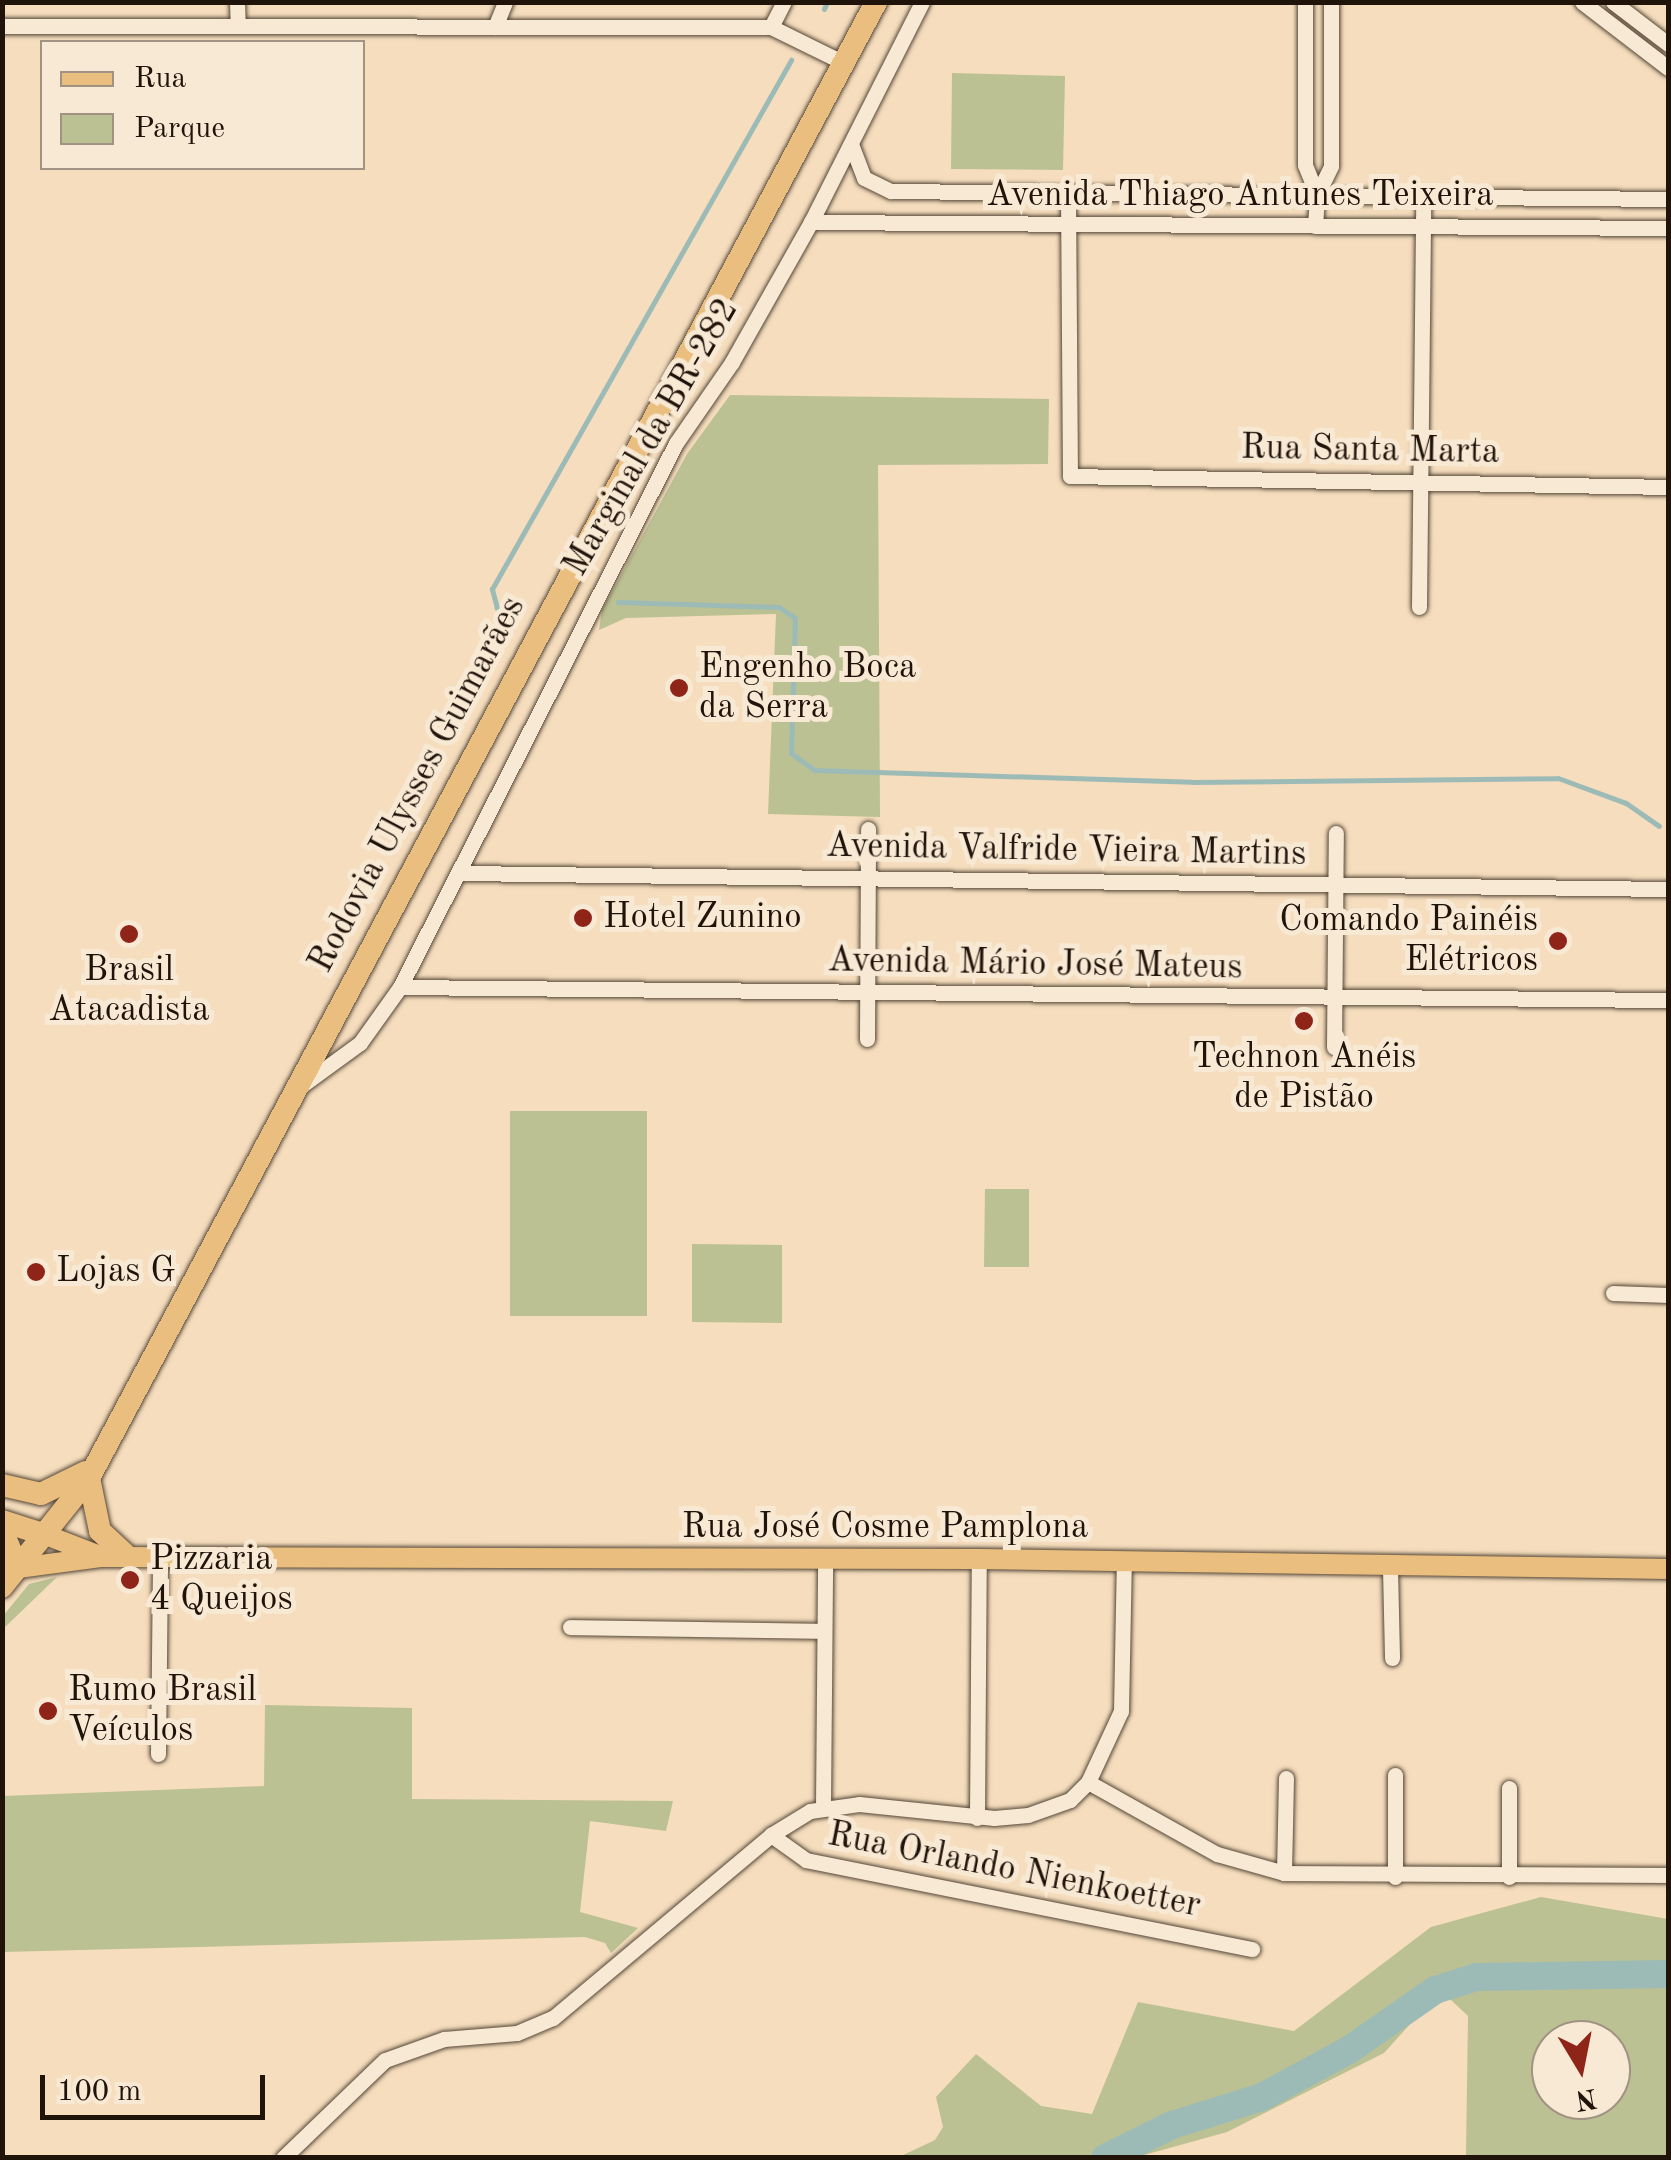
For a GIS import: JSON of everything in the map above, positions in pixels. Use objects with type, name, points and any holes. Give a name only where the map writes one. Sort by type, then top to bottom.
[{"type":"highway","name":"Rodovia Ulysses Guimarães","points":[[2,1587],[93,1470],[876,2]]},
{"type":"highway","points":[[2,1484],[28,1494],[55,1492],[93,1470],[100,1532],[128,1557]]},
{"type":"highway","points":[[2,1521],[46,1535]]},
{"type":"highway","points":[[2,1530],[18,1568]]},
{"type":"main road","name":"Rua José Cosme Pamplona","points":[[46,1535],[102,1557]]},
{"type":"main road","name":"Rua José Cosme Pamplona","points":[[18,1568],[102,1557],[979,1558],[1668,1570]]},
{"type":"street","points":[[237,2],[238,26]]},
{"type":"street","points":[[495,27],[505,2]]},
{"type":"street","points":[[771,27],[784,2]]},
{"type":"street","name":"Marginal da BR-282","points":[[294,1091],[360,1043],[400,988],[462,873],[566,650],[666,460],[732,362],[810,222],[922,2]]},
{"type":"street","points":[[1306,2],[1305,164],[1317,195]]},
{"type":"street","points":[[1315,226],[1317,195],[1330,166],[1331,2]]},
{"type":"street","points":[[1582,2],[1668,68]]},
{"type":"street","points":[[1615,3],[1668,44]]},
{"type":"street","points":[[1305,22],[1331,22]]},
{"type":"street","points":[[2,26],[771,27],[842,62]]},
{"type":"street","name":"Avenida Thiago Antunes Teixeira","points":[[851,144],[864,178],[891,191],[1668,199]]},
{"type":"street","points":[[1068,193],[1068,224]]},
{"type":"street","points":[[1419,606],[1423,196]]},
{"type":"street","name":"Avenida Thiago Antunes Teixeira","points":[[810,222],[1668,228]]},
{"type":"street","name":"Rua Santa Marta","points":[[1068,224],[1070,476],[1668,486]]},
{"type":"street","points":[[866,1039],[868,829]]},
{"type":"street","points":[[1334,1047],[1336,832]]},
{"type":"street","name":"Avenida Valfride Vieira Martins","points":[[462,873],[1668,889]]},
{"type":"street","name":"Avenida Mário José Mateus","points":[[400,988],[1668,1000]]},
{"type":"street","points":[[1614,1293],[1668,1295]]},
{"type":"street","points":[[158,1754],[160,1558]]},
{"type":"street","points":[[823,1806],[825,1558]]},
{"type":"street","points":[[977,1818],[979,1558]]},
{"type":"street","points":[[283,2158],[385,2060],[433,2042],[517,2033],[553,2018],[771,1835],[823,1806],[977,1818],[1046,1811],[1088,1782],[1124,1695],[1124,1562]]},
{"type":"street","points":[[1390,1568],[1392,1658]]},
{"type":"street","points":[[570,1627],[824,1631]]},
{"type":"street","points":[[1394,1775],[1395,1877]]},
{"type":"street","points":[[1284,1873],[1286,1778]]},
{"type":"street","points":[[1088,1782],[1217,1854],[1284,1873],[1395,1877],[1668,1875]]},
{"type":"street","points":[[1509,1788],[1509,1876]]},
{"type":"street","name":"Rua Orlando Nienkoetter","points":[[771,1835],[806,1860],[1252,1949]]},
{"type":"green space","points":[[952,73],[1065,76],[1063,170],[951,169]]},
{"type":"green space","points":[[730,395],[1049,399],[1048,464],[878,465],[880,817],[768,814],[776,614],[626,618],[599,630],[602,610],[687,454]]},
{"type":"green space","points":[[510,1111],[647,1111],[647,1316],[510,1316]]},
{"type":"green space","points":[[985,1189],[1029,1189],[1029,1267],[984,1267]]},
{"type":"green space","points":[[692,1244],[782,1245],[782,1323],[692,1322]]},
{"type":"green space","points":[[57,1577],[3,1629],[3,1616],[29,1584]]},
{"type":"green space","points":[[265,1705],[412,1708],[412,1799],[673,1801],[666,1831],[590,1821],[580,1912],[638,1928],[611,1953],[605,1943],[585,1937],[3,1952],[3,1796],[264,1786]]},
{"type":"green space","points":[[1541,1897],[1668,1919],[1668,2157],[1466,2157],[1468,2016],[1450,1999],[1430,2002],[1384,2053],[1227,2132],[1137,2157],[899,2157],[935,2140],[943,2127],[936,2097],[976,2054],[1041,2106],[1092,2114],[1138,2002],[1294,2031],[1431,1927]]},
{"type":"waterway","points":[[824,9],[827,2]]},
{"type":"waterway","points":[[516,613],[497,608],[492,589],[791,60]]},
{"type":"waterway","points":[[618,602],[779,607],[795,618],[791,753],[814,770],[1192,782],[1558,778],[1626,803],[1659,826]]},
{"type":"waterway","points":[[1105,2158],[1172,2125],[1262,2097],[1349,2050],[1435,1990],[1477,1977],[1668,1974]]},
{"type":"place","name":"Engenho Boca da Serra","points":[[679,688]]},
{"type":"place","name":"Hotel Zunino","points":[[583,918]]},
{"type":"place","name":"Brasil Atacadista","points":[[129,934]]},
{"type":"place","name":"Comando Painéis Elétricos","points":[[1558,941]]},
{"type":"place","name":"Technon Anéis de Pistão","points":[[1304,1021]]},
{"type":"place","name":"Lojas G","points":[[36,1272]]},
{"type":"place","name":"Pizzaria 4 Queijos","points":[[130,1580]]},
{"type":"place","name":"Rumo Brasil Veículos","points":[[48,1711]]}]
